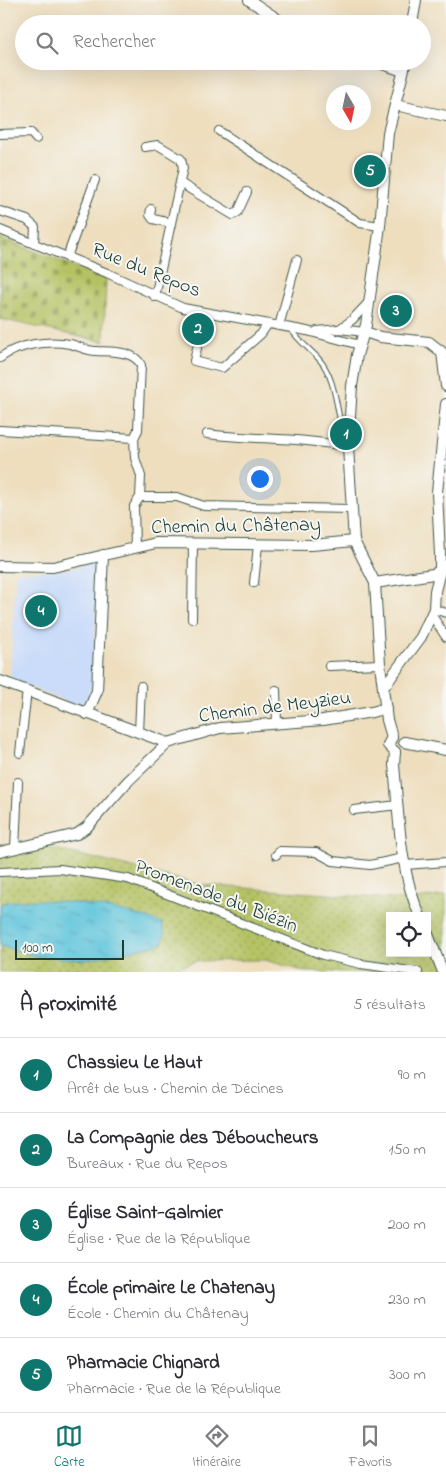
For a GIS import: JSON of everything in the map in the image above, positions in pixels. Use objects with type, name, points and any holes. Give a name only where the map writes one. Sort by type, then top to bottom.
[{"type":"street","points":[[250,0],[272,15]]},
{"type":"street","points":[[414,15],[416,0]]},
{"type":"street","points":[[403,70],[388,133],[380,226],[365,332],[360,345],[352,386],[348,447],[354,541],[375,584],[383,688],[392,737],[388,745],[395,752],[394,765],[404,862],[413,900],[418,912]]},
{"type":"street","points":[[395,105],[446,116]]},
{"type":"street","points":[[219,131],[360,223],[380,226]]},
{"type":"street","points":[[0,134],[31,133],[36,139]]},
{"type":"street","points":[[145,147],[158,145],[182,159],[184,168],[155,296]]},
{"type":"street","points":[[67,257],[95,180]]},
{"type":"street","points":[[180,183],[233,215],[238,212],[248,192]]},
{"type":"street","points":[[150,209],[150,215],[153,219],[171,223]]},
{"type":"street","points":[[0,211],[28,220],[36,227],[34,244]]},
{"type":"street","name":"Rue du Repos","points":[[0,230],[107,273],[183,308],[306,331],[360,345]]},
{"type":"street","points":[[279,326],[297,260]]},
{"type":"street","points":[[339,329],[352,320],[369,302]]},
{"type":"street","points":[[197,348],[194,362],[222,368],[261,334],[268,324]]},
{"type":"street","name":"Rue du Repos","points":[[306,331],[339,329],[365,332]]},
{"type":"street","points":[[365,332],[380,337],[429,342],[444,353],[446,386]]},
{"type":"street","points":[[360,345],[368,339],[380,337]]},
{"type":"street","points":[[0,358],[33,344],[46,342],[72,344],[95,352],[105,350],[139,360],[141,365],[138,430],[134,438],[135,458],[141,476],[140,497],[134,506],[135,548]]},
{"type":"street","points":[[383,688],[407,659],[434,613],[435,591],[443,570],[437,492],[446,404]]},
{"type":"street","points":[[0,430],[134,438]]},
{"type":"street","points":[[207,434],[270,440],[316,440],[348,447]]},
{"type":"street","points":[[140,497],[177,497],[204,506],[351,510]]},
{"type":"street","name":"Chemin du Châtenay","points":[[0,566],[53,567],[156,543],[312,545],[354,541]]},
{"type":"street","points":[[192,619],[193,544]]},
{"type":"street","points":[[254,583],[258,545]]},
{"type":"street","points":[[87,714],[97,692],[103,555]]},
{"type":"street","points":[[375,584],[433,574],[443,570]]},
{"type":"street","points":[[434,613],[446,613]]},
{"type":"street","points":[[434,613],[446,637]]},
{"type":"street","points":[[329,666],[381,659],[397,670]]},
{"type":"street","points":[[0,681],[168,743]]},
{"type":"street","points":[[139,733],[141,686]]},
{"type":"street","points":[[20,753],[27,690]]},
{"type":"street","points":[[276,690],[277,723]]},
{"type":"street","name":"Chemin de Meyzieu","points":[[0,852],[66,838],[87,827],[128,781],[168,743],[220,728],[347,717],[386,708]]},
{"type":"street","points":[[392,737],[400,736],[404,742],[446,750]]},
{"type":"street","points":[[395,752],[402,749],[404,742]]},
{"type":"street","points":[[15,849],[18,782]]},
{"type":"street","points":[[354,810],[398,805]]},
{"type":"street","points":[[276,855],[280,851],[316,852],[333,861],[370,865],[404,862],[446,862]]},
{"type":"street","name":"Promenade du Biézin","points":[[0,872],[60,869],[128,879],[323,955],[361,964],[418,972]]},
{"type":"street","points":[[431,943],[442,972]]},
{"type":"lane","points":[[290,328],[296,338],[320,360],[328,373],[341,424]]},
{"type":"shaded area","points":[[99,563],[92,687],[88,702],[80,707],[10,679],[16,572],[63,570]]},
{"type":"green space","points":[[0,238],[106,279],[104,342],[0,319]]},
{"type":"green space","points":[[47,847],[203,885],[407,900],[446,895],[446,972],[307,972],[265,960],[197,961],[163,972],[0,972],[0,855]]},
{"type":"water","points":[[25,900],[77,903],[129,913],[162,923],[165,934],[162,944],[85,960],[36,956],[0,946],[0,905],[6,902]]},
{"type":"place","name":"Pharmacie Chignard","points":[[370,171]]},
{"type":"place","name":"Église Saint-Galmier","points":[[396,311]]},
{"type":"place","name":"La Compagnie des Déboucheurs","points":[[198,329]]},
{"type":"place","name":"Chassieu Le Haut","points":[[346,434]]},
{"type":"place","name":"École primaire Le Chatenay","points":[[41,611]]}]
